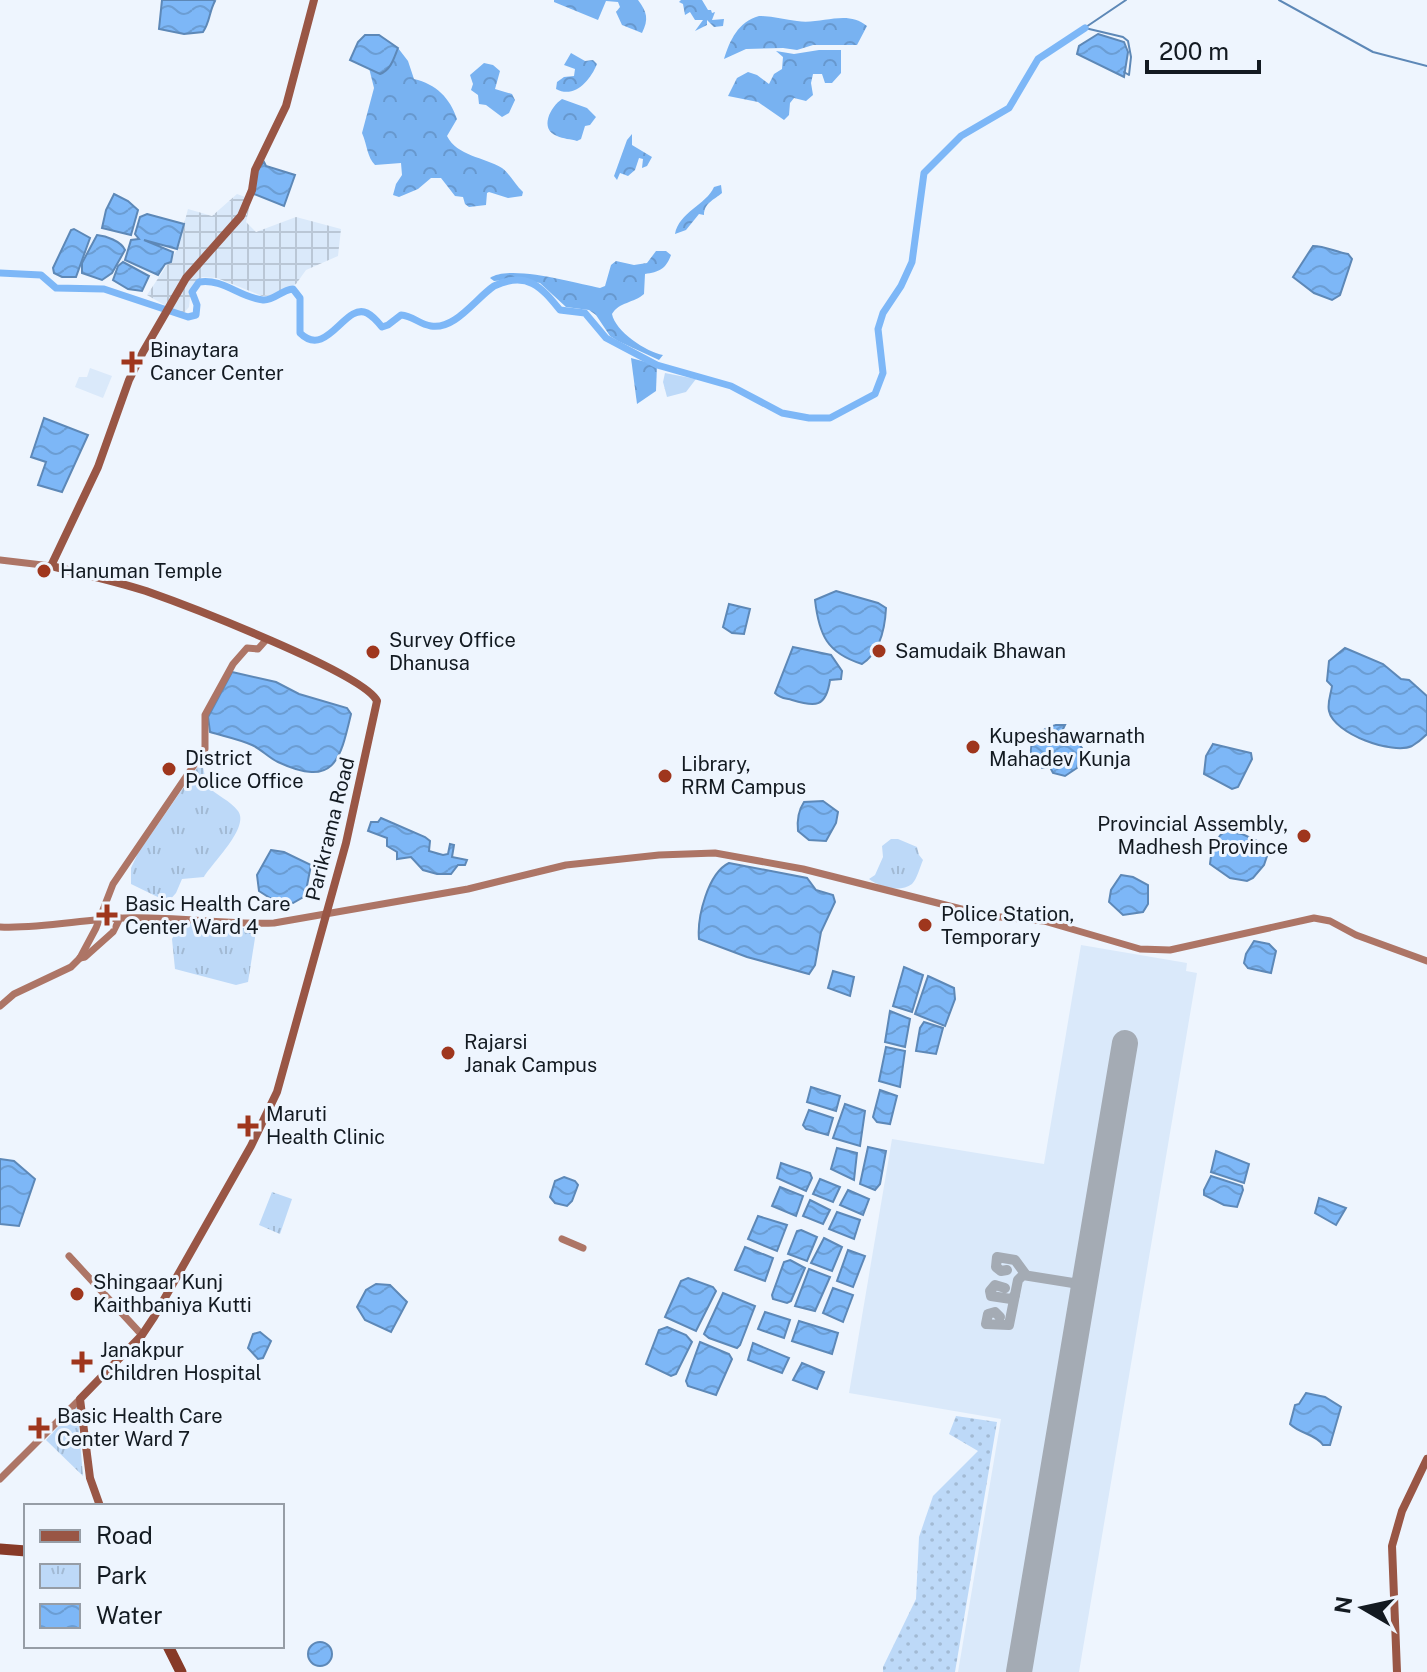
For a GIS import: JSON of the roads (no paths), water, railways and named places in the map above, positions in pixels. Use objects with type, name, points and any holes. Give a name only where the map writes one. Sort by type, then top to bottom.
[{"type":"highway","points":[[0,1552],[24,1553]]},
{"type":"highway","points":[[163,1648],[174,1672]]},
{"type":"highway","points":[[169,1648],[181,1672]]},
{"type":"main road","points":[[0,560],[51,566],[98,467],[129,380],[186,278],[241,216],[252,190],[255,170],[286,106],[314,0]]},
{"type":"main road","name":"Parikrama Road","points":[[51,566],[148,592],[266,640],[338,670],[373,693],[377,701],[346,843],[284,1072],[272,1103],[235,1174],[142,1335],[80,1399]]},
{"type":"main road","points":[[0,1006],[14,994],[71,967],[80,958],[113,884],[205,749],[205,715],[233,664],[247,648],[261,648],[266,640]]},
{"type":"main road","points":[[0,927],[120,918],[177,918],[243,924],[312,917],[479,886],[566,865],[659,855],[715,853],[803,869],[989,916],[1044,921],[1150,951],[1170,950],[1314,918],[1330,921],[1356,935],[1427,961]]},
{"type":"main road","points":[[80,958],[113,932],[120,918]]},
{"type":"main road","points":[[562,1239],[583,1248]]},
{"type":"main road","points":[[69,1256],[142,1335]]},
{"type":"main road","points":[[0,1479],[80,1399]]},
{"type":"main road","points":[[80,1399],[88,1467],[99,1504]]},
{"type":"main road","points":[[1397,1672],[1392,1546],[1402,1511],[1427,1459]]},
{"type":"water","points":[[162,0],[215,1],[203,32],[184,34],[159,29]]},
{"type":"water","points":[[1098,34],[1124,42],[1128,52],[1124,77],[1077,54],[1079,46]]},
{"type":"water","points":[[365,35],[379,35],[398,48],[389,67],[380,74],[350,60],[358,42]]},
{"type":"water","points":[[264,162],[266,166],[295,175],[284,206],[254,194],[256,172]]},
{"type":"water","points":[[114,194],[138,210],[131,235],[102,228]]},
{"type":"water","points":[[147,214],[184,224],[177,249],[144,240],[173,252],[171,262],[165,264],[158,275],[125,260],[131,240],[139,239],[135,234],[140,217]]},
{"type":"water","points":[[74,229],[90,238],[76,277],[62,277],[54,273],[53,268]]},
{"type":"water","points":[[97,235],[117,242],[125,250],[112,273],[102,280],[82,273],[82,263]]},
{"type":"water","points":[[1313,246],[1348,254],[1352,259],[1340,295],[1332,300],[1314,293],[1293,277]]},
{"type":"water","points":[[123,262],[149,276],[142,291],[128,289],[113,280],[118,266]]},
{"type":"water","points":[[44,418],[88,435],[62,492],[38,485],[46,462],[31,457]]},
{"type":"water","points":[[836,591],[886,608],[880,639],[873,653],[862,664],[840,654],[822,633],[815,600]]},
{"type":"water","points":[[729,604],[750,609],[744,634],[732,633],[723,627]]},
{"type":"water","points":[[793,647],[831,655],[842,671],[841,679],[830,680],[826,696],[818,703],[800,702],[775,693]]},
{"type":"water","points":[[1345,648],[1383,664],[1427,696],[1427,734],[1412,746],[1392,748],[1352,735],[1333,719],[1329,711],[1332,686],[1327,681],[1329,661]]},
{"type":"water","points":[[232,672],[276,682],[299,694],[347,708],[351,714],[338,757],[323,771],[311,772],[275,760],[252,745],[210,732],[208,717]]},
{"type":"water","points":[[1056,725],[1065,725],[1062,731],[1073,736],[1082,748],[1077,768],[1065,776],[1053,773],[1050,767],[1042,768],[1032,756],[1032,743],[1036,737]]},
{"type":"water","points":[[1213,744],[1251,753],[1252,759],[1238,787],[1232,789],[1204,774],[1206,756]]},
{"type":"water","points":[[823,801],[838,812],[836,823],[826,841],[809,840],[798,831],[800,809],[804,802]]},
{"type":"water","points":[[381,818],[425,837],[430,841],[429,851],[448,854],[450,844],[454,845],[452,857],[467,860],[465,865],[458,865],[451,874],[437,874],[423,870],[411,857],[397,859],[397,852],[387,846],[387,838],[368,831],[371,822],[378,822]]},
{"type":"water","points":[[1228,830],[1270,847],[1264,865],[1247,881],[1230,878],[1210,864],[1217,839]]},
{"type":"water","points":[[271,850],[284,852],[311,865],[305,896],[293,903],[270,898],[259,891],[257,875]]},
{"type":"water","points":[[729,863],[807,878],[816,890],[833,895],[835,902],[821,932],[815,965],[809,974],[747,957],[699,939],[705,896],[715,876]]},
{"type":"water","points":[[1121,875],[1148,885],[1148,904],[1143,912],[1123,915],[1109,902],[1111,890]]},
{"type":"water","points":[[1254,941],[1269,944],[1276,951],[1271,973],[1248,968],[1244,963]]},
{"type":"water","points":[[904,967],[923,975],[912,1012],[893,1006]]},
{"type":"water","points":[[833,971],[854,977],[850,996],[828,988]]},
{"type":"water","points":[[928,976],[954,988],[955,999],[945,1026],[915,1014]]},
{"type":"water","points":[[890,1011],[910,1019],[905,1047],[885,1042]]},
{"type":"water","points":[[924,1022],[943,1028],[936,1054],[916,1051]]},
{"type":"water","points":[[886,1047],[905,1051],[900,1087],[879,1081]]},
{"type":"water","points":[[811,1087],[840,1096],[836,1111],[807,1102]]},
{"type":"water","points":[[880,1090],[897,1096],[890,1124],[877,1122],[873,1117]]},
{"type":"water","points":[[845,1104],[865,1111],[860,1146],[833,1138]]},
{"type":"water","points":[[809,1110],[833,1118],[828,1135],[806,1129],[803,1125]]},
{"type":"water","points":[[868,1147],[886,1151],[880,1184],[875,1190],[860,1184]]},
{"type":"water","points":[[837,1148],[857,1153],[854,1180],[831,1169]]},
{"type":"water","points":[[1216,1151],[1249,1164],[1244,1183],[1211,1172]]},
{"type":"water","points":[[0,1159],[14,1161],[35,1179],[19,1226],[0,1224]]},
{"type":"water","points":[[781,1163],[810,1173],[812,1178],[806,1191],[777,1178]]},
{"type":"water","points":[[1211,1176],[1242,1186],[1237,1207],[1224,1205],[1204,1195]]},
{"type":"water","points":[[564,1177],[578,1185],[567,1206],[555,1203],[550,1197],[555,1181]]},
{"type":"water","points":[[820,1179],[840,1187],[833,1202],[813,1194]]},
{"type":"water","points":[[780,1187],[803,1196],[796,1216],[772,1206]]},
{"type":"water","points":[[848,1190],[869,1199],[863,1215],[840,1205]]},
{"type":"water","points":[[1319,1198],[1346,1208],[1336,1225],[1315,1213]]},
{"type":"water","points":[[810,1200],[830,1210],[823,1224],[803,1216]]},
{"type":"water","points":[[837,1212],[860,1220],[854,1239],[829,1229]]},
{"type":"water","points":[[758,1216],[787,1225],[777,1251],[748,1239]]},
{"type":"water","points":[[797,1231],[817,1237],[807,1261],[788,1254]]},
{"type":"water","points":[[824,1238],[842,1247],[832,1271],[811,1263]]},
{"type":"water","points":[[745,1247],[773,1258],[765,1281],[735,1270]]},
{"type":"water","points":[[848,1250],[865,1256],[853,1287],[837,1281]]},
{"type":"water","points":[[790,1260],[805,1268],[791,1301],[787,1303],[773,1299],[772,1295],[784,1262]]},
{"type":"water","points":[[809,1269],[830,1277],[815,1311],[795,1306]]},
{"type":"water","points":[[688,1278],[716,1291],[696,1331],[665,1317],[681,1281]]},
{"type":"water","points":[[376,1284],[390,1285],[407,1302],[391,1332],[365,1320],[357,1307],[366,1290]]},
{"type":"water","points":[[833,1288],[853,1295],[843,1322],[823,1313]]},
{"type":"water","points":[[723,1293],[755,1306],[737,1348],[704,1334]]},
{"type":"water","points":[[765,1312],[790,1320],[784,1338],[758,1329]]},
{"type":"water","points":[[799,1321],[838,1333],[832,1354],[792,1341]]},
{"type":"water","points":[[667,1327],[686,1335],[692,1342],[676,1374],[671,1376],[646,1364],[659,1330]]},
{"type":"water","points":[[260,1332],[271,1341],[263,1358],[258,1359],[248,1348],[253,1334]]},
{"type":"water","points":[[700,1342],[729,1354],[732,1359],[716,1395],[688,1386],[686,1381]]},
{"type":"water","points":[[753,1343],[789,1358],[782,1373],[748,1360]]},
{"type":"water","points":[[802,1363],[824,1372],[817,1389],[793,1380]]},
{"type":"water","points":[[1306,1393],[1325,1397],[1341,1407],[1330,1445],[1323,1445],[1290,1424],[1295,1405]]},
{"type":"water","points":[[320,1642],[328,1646],[332,1654],[328,1662],[320,1666],[312,1662],[308,1654],[312,1646]]},
{"type":"waterway","points":[[1086,27],[1126,0]]},
{"type":"waterway","points":[[1279,0],[1373,52],[1427,66]]},
{"type":"waterway","points":[[1085,28],[1128,41],[1131,57],[1129,75],[1124,72]]},
{"type":"waterway","points":[[0,273],[41,275],[56,288],[104,289],[188,317],[196,315],[197,305],[192,292],[199,282],[224,285],[263,300],[293,289],[300,298],[300,333],[319,340],[359,312],[369,314],[382,327],[401,315],[427,325],[440,326],[456,319],[494,286],[516,280],[525,281],[540,289],[560,310],[585,313],[606,338],[657,365],[731,386],[782,413],[830,418],[875,394],[883,373],[878,329],[883,313],[912,262],[924,173],[961,136],[1009,108],[1038,59],[1085,28]]},
{"type":"place","name":"Binaytara Cancer Center","points":[[132,362]]},
{"type":"place","name":"Hanuman Temple","points":[[44,571]]},
{"type":"place","name":"Samudaik Bhawan","points":[[879,651]]},
{"type":"place","name":"Survey Office Dhanusa","points":[[373,652]]},
{"type":"place","name":"Kupeshawarnath Mahadev Kunja","points":[[973,747]]},
{"type":"place","name":"District Police Office","points":[[169,769]]},
{"type":"place","name":"Library, RRM Campus","points":[[665,776]]},
{"type":"place","name":"Provincial Assembly, Madhesh Province","points":[[1304,836]]},
{"type":"place","name":"Basic Health Care Center Ward 4","points":[[107,915]]},
{"type":"place","name":"Police Station, Temporary","points":[[925,925]]},
{"type":"place","name":"Rajarsi Janak Campus","points":[[448,1053]]},
{"type":"place","name":"Maruti Health Clinic","points":[[248,1126]]},
{"type":"place","name":"Shingaar Kunj Kaithbaniya Kutti","points":[[77,1294]]},
{"type":"place","name":"Janakpur Children Hospital","points":[[82,1362]]},
{"type":"place","name":"Basic Health Care Center Ward 7","points":[[39,1428]]}]
